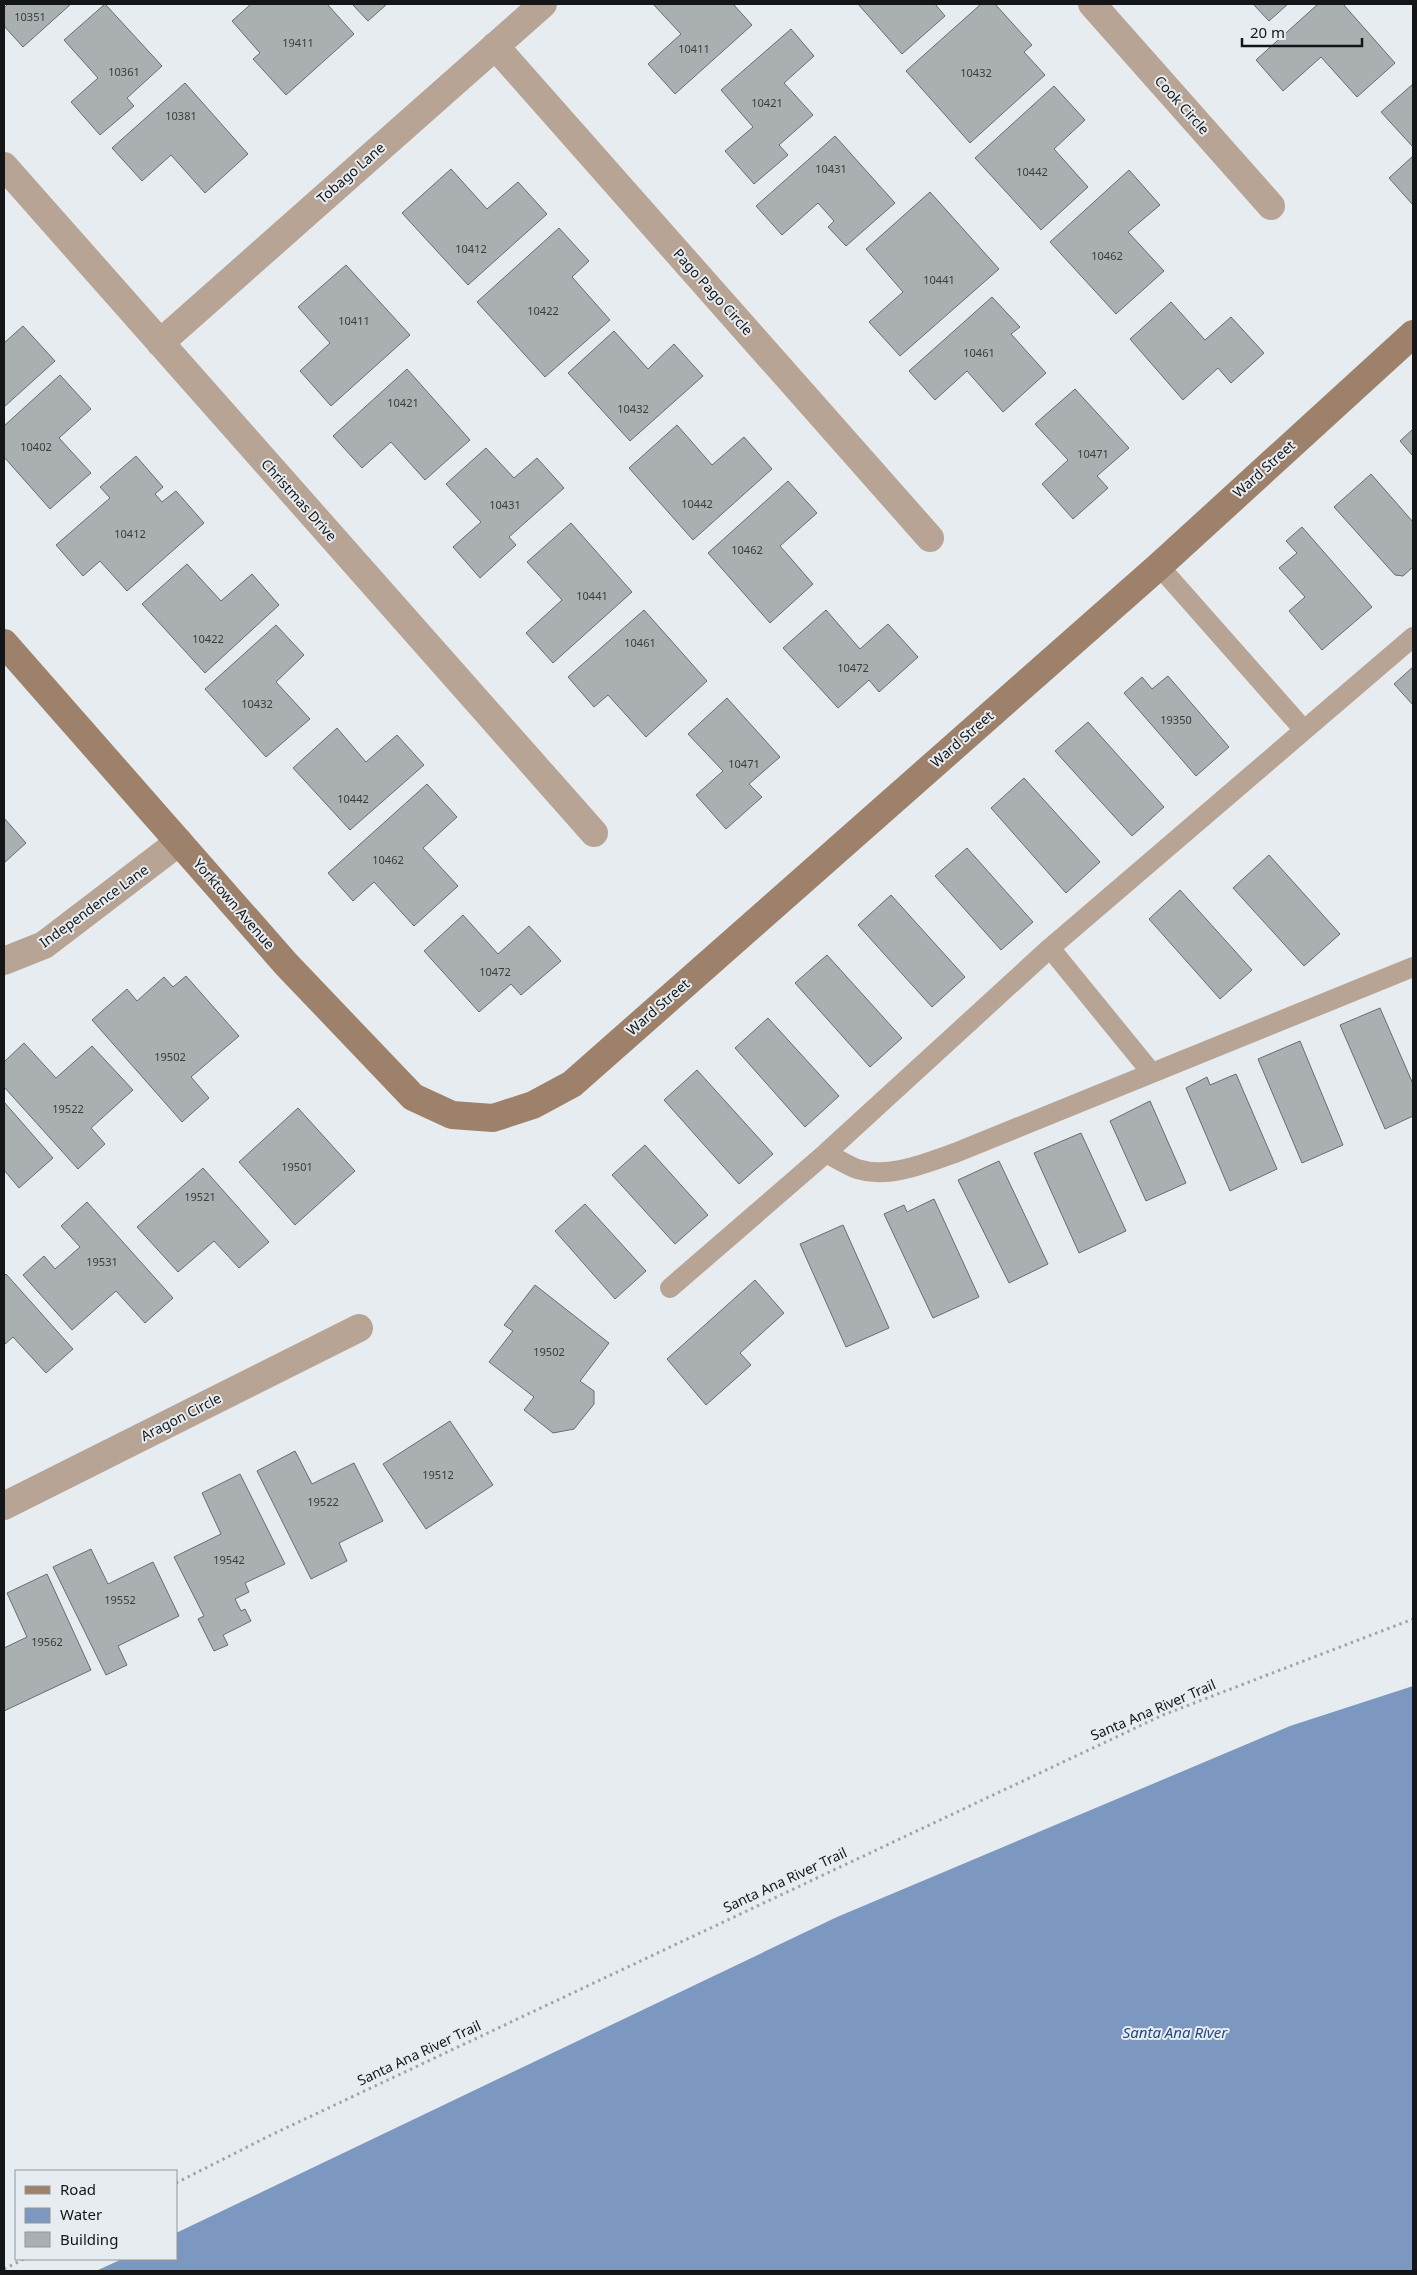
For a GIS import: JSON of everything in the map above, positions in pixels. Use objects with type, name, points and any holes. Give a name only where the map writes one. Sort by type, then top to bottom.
[{"type":"street","name":"Tobago Lane","points":[[160,343],[543,4]]},
{"type":"street","name":"Cook Circle","points":[[1092,4],[1272,206]]},
{"type":"street","name":"Pago Pago Circle","points":[[495,46],[930,538]]},
{"type":"street","name":"Christmas Drive","points":[[4,166],[594,833]]},
{"type":"street","name":"Ward Street","points":[[494,1118],[533,1105],[572,1084],[1159,566],[1413,334]]},
{"type":"street","name":"Yorktown Avenue","points":[[4,643],[286,964],[413,1097],[452,1115],[494,1118]]},
{"type":"street","name":"Independence Lane","points":[[4,961],[44,946],[180,842]]},
{"type":"street","name":"Aragon Circle","points":[[4,1506],[359,1328]]},
{"type":"lane","points":[[1159,566],[1304,730]]},
{"type":"lane","points":[[670,1288],[826,1153],[1050,948],[1413,637]]},
{"type":"lane","points":[[1050,948],[1151,1072]]},
{"type":"lane","points":[[826,1153],[856,1168],[878,1173],[909,1168],[955,1152],[1413,967]]},
{"type":"path","name":"Santa Ana River Trail","points":[[178,2182],[272,2135],[1163,1714],[1413,1619]]},
{"type":"path","points":[[4,2269],[22,2260]]},
{"type":"water","name":"Santa Ana River","points":[[1413,1686],[1413,2271],[96,2271],[120,2260],[178,2260],[178,2232],[837,1917],[1290,1726]]},
{"type":"building","points":[[8,4],[71,4],[23,47],[4,26],[4,8]]},
{"type":"building","points":[[105,4],[162,66],[127,98],[134,106],[100,135],[71,102],[98,78],[64,40]]},
{"type":"building","points":[[251,4],[327,4],[354,34],[286,95],[253,59],[260,53],[232,21]]},
{"type":"building","points":[[352,4],[387,4],[368,21]]},
{"type":"building","points":[[653,4],[733,4],[752,25],[675,94],[648,64],[681,34]]},
{"type":"building","points":[[858,4],[935,4],[945,16],[902,54]]},
{"type":"building","points":[[981,4],[995,4],[1032,45],[1024,52],[1045,75],[970,143],[906,71]]},
{"type":"building","points":[[1253,4],[1288,4],[1269,21]]},
{"type":"building","points":[[1318,4],[1343,4],[1395,63],[1357,97],[1321,57],[1283,91],[1256,60]]},
{"type":"building","points":[[791,29],[814,56],[784,83],[813,115],[779,145],[788,155],[754,184],[725,151],[753,127],[721,90]]},
{"type":"building","points":[[185,83],[248,154],[205,193],[171,155],[142,181],[112,148]]},
{"type":"building","points":[[1413,84],[1413,147],[1381,112]]},
{"type":"building","points":[[1054,86],[1085,120],[1054,149],[1088,187],[1041,230],[975,158]]},
{"type":"building","points":[[835,136],[895,203],[846,246],[828,227],[834,221],[818,203],[782,235],[756,206]]},
{"type":"building","points":[[1413,156],[1413,205],[1389,178]]},
{"type":"building","points":[[451,169],[487,209],[518,182],[547,214],[468,285],[402,213]]},
{"type":"building","points":[[1129,170],[1160,205],[1128,232],[1164,271],[1116,314],[1050,242]]},
{"type":"building","points":[[930,192],[999,269],[900,356],[869,322],[903,292],[866,249]]},
{"type":"building","points":[[559,228],[589,261],[572,277],[610,320],[545,377],[477,302]]},
{"type":"building","points":[[346,265],[410,335],[331,406],[300,371],[330,343],[298,307]]},
{"type":"building","points":[[992,297],[1020,327],[1011,334],[1046,373],[1003,412],[967,371],[935,400],[909,371]]},
{"type":"building","points":[[1171,302],[1205,340],[1231,317],[1264,353],[1231,383],[1218,368],[1183,400],[1130,339]]},
{"type":"building","points":[[23,326],[55,361],[4,407],[4,343]]},
{"type":"building","points":[[614,331],[648,369],[674,344],[703,376],[630,441],[568,373]]},
{"type":"building","points":[[407,369],[470,440],[425,480],[391,442],[362,468],[333,436]]},
{"type":"building","points":[[60,375],[91,409],[59,438],[91,473],[50,509],[4,457],[4,426]]},
{"type":"building","points":[[1075,389],[1129,448],[1097,476],[1108,488],[1073,519],[1042,484],[1068,460],[1035,424]]},
{"type":"building","points":[[677,425],[712,465],[744,437],[772,469],[693,540],[629,468]]},
{"type":"building","points":[[1413,429],[1413,456],[1400,441]]},
{"type":"building","points":[[486,448],[514,478],[537,458],[564,488],[509,537],[516,545],[480,578],[453,547],[481,522],[446,484]]},
{"type":"building","points":[[136,456],[163,487],[155,494],[162,502],[176,491],[204,523],[127,591],[100,561],[83,576],[56,545],[110,498],[100,487]]},
{"type":"building","points":[[1371,474],[1413,522],[1413,567],[1403,576],[1395,575],[1334,507]]},
{"type":"building","points":[[788,481],[817,513],[780,546],[813,584],[770,623],[708,553]]},
{"type":"building","points":[[571,523],[632,592],[553,663],[526,633],[562,600],[527,562]]},
{"type":"building","points":[[1302,527],[1372,607],[1322,650],[1289,611],[1305,597],[1279,568],[1297,553],[1286,541]]},
{"type":"building","points":[[187,564],[221,601],[252,574],[279,605],[205,673],[142,604]]},
{"type":"building","points":[[644,610],[707,681],[646,737],[608,695],[594,707],[568,677]]},
{"type":"building","points":[[826,610],[860,649],[888,624],[918,657],[879,692],[869,680],[838,708],[783,648]]},
{"type":"building","points":[[276,625],[304,655],[276,682],[310,719],[266,757],[205,689]]},
{"type":"building","points":[[1413,667],[1413,705],[1394,684]]},
{"type":"building","points":[[1168,676],[1229,747],[1196,776],[1124,693],[1142,677],[1152,689]]},
{"type":"building","points":[[727,698],[780,757],[749,784],[762,797],[726,829],[696,795],[723,771],[688,734]]},
{"type":"building","points":[[1088,722],[1164,807],[1132,836],[1055,751]]},
{"type":"building","points":[[337,728],[366,762],[397,735],[424,765],[350,830],[293,768]]},
{"type":"building","points":[[1024,778],[1100,862],[1066,893],[991,808]]},
{"type":"building","points":[[427,784],[457,817],[423,848],[458,886],[414,926],[374,882],[353,901],[328,873]]},
{"type":"building","points":[[4,818],[26,843],[4,863]]},
{"type":"building","points":[[967,848],[1033,922],[1001,950],[935,876]]},
{"type":"building","points":[[1269,855],[1340,934],[1304,966],[1233,888]]},
{"type":"building","points":[[1180,890],[1252,970],[1220,999],[1149,919]]},
{"type":"building","points":[[891,895],[965,977],[932,1007],[858,925]]},
{"type":"building","points":[[463,915],[498,954],[529,926],[561,961],[521,995],[511,984],[479,1012],[424,951]]},
{"type":"building","points":[[827,955],[902,1038],[870,1067],[795,983]]},
{"type":"building","points":[[186,976],[239,1036],[191,1077],[209,1098],[182,1122],[92,1020],[127,989],[137,1001],[164,977],[173,987]]},
{"type":"building","points":[[1380,1008],[1413,1084],[1413,1116],[1385,1129],[1340,1025]]},
{"type":"building","points":[[768,1018],[839,1096],[805,1127],[735,1048]]},
{"type":"building","points":[[1300,1041],[1343,1145],[1302,1163],[1258,1059]]},
{"type":"building","points":[[24,1043],[56,1078],[92,1046],[133,1090],[91,1128],[105,1144],[78,1169],[4,1087],[4,1062]]},
{"type":"building","points":[[697,1070],[773,1154],[739,1184],[664,1100]]},
{"type":"building","points":[[1236,1074],[1277,1169],[1230,1191],[1186,1088],[1207,1077],[1210,1085]]},
{"type":"building","points":[[1150,1101],[1186,1183],[1146,1201],[1110,1121]]},
{"type":"building","points":[[4,1102],[53,1158],[19,1188],[4,1170]]},
{"type":"building","points":[[298,1108],[355,1171],[295,1225],[239,1162]]},
{"type":"building","points":[[1081,1133],[1126,1231],[1079,1253],[1034,1153]]},
{"type":"building","points":[[645,1145],[708,1215],[675,1244],[612,1175]]},
{"type":"building","points":[[999,1161],[1048,1264],[1009,1283],[958,1180]]},
{"type":"building","points":[[203,1168],[269,1242],[239,1268],[214,1241],[178,1272],[137,1227]]},
{"type":"building","points":[[934,1199],[979,1297],[933,1318],[884,1214],[904,1205],[907,1212]]},
{"type":"building","points":[[87,1202],[173,1298],[145,1323],[116,1291],[72,1330],[23,1275],[44,1256],[55,1269],[80,1247],[61,1226]]},
{"type":"building","points":[[585,1204],[646,1271],[615,1299],[555,1231]]},
{"type":"building","points":[[843,1225],[889,1328],[846,1347],[800,1244]]},
{"type":"building","points":[[6,1274],[73,1349],[46,1373],[13,1337],[4,1345],[4,1276]]},
{"type":"building","points":[[755,1280],[784,1313],[740,1353],[751,1365],[706,1405],[667,1359]]},
{"type":"building","points":[[535,1285],[609,1343],[580,1381],[594,1391],[594,1404],[574,1429],[553,1433],[524,1410],[534,1397],[489,1362],[513,1331],[504,1325]]},
{"type":"building","points":[[450,1421],[493,1485],[426,1529],[383,1464]]},
{"type":"building","points":[[295,1451],[312,1484],[354,1463],[383,1521],[339,1543],[347,1561],[311,1579],[257,1471]]},
{"type":"building","points":[[240,1474],[285,1564],[245,1583],[249,1592],[235,1599],[241,1611],[245,1609],[251,1621],[223,1635],[228,1645],[214,1651],[198,1619],[204,1616],[174,1557],[221,1534],[202,1493]]},
{"type":"building","points":[[91,1549],[108,1584],[153,1562],[179,1616],[118,1646],[127,1665],[106,1675],[53,1567]]},
{"type":"building","points":[[47,1574],[91,1670],[4,1711],[4,1648],[27,1637],[7,1593]]}]
